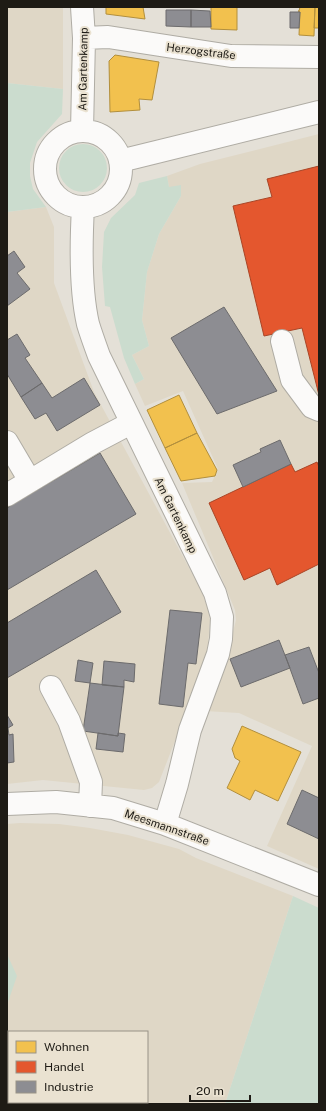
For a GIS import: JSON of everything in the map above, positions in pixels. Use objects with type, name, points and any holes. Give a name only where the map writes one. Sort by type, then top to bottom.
[{"type":"street","name":"Am Gartenkamp","points":[[82,7],[84,38],[82,131]]},
{"type":"street","name":"Herzogstraße","points":[[84,38],[108,38],[231,56],[319,57]]},
{"type":"street","points":[[120,161],[319,112]]},
{"type":"street","points":[[82,131],[97,134],[106,139],[116,150],[120,161],[120,175],[116,187],[110,196],[98,204],[83,207],[73,206],[58,198],[50,188],[45,177],[45,163],[48,152],[61,138],[74,132],[82,131]]},
{"type":"street","name":"Am Gartenkamp","points":[[83,207],[83,277],[88,323],[99,356],[130,423],[215,593],[222,617],[221,639],[218,654],[190,730],[177,784],[164,824]]},
{"type":"street","points":[[282,341],[292,380],[312,407],[319,410]]},
{"type":"street","points":[[7,495],[130,423]]},
{"type":"street","points":[[7,442],[30,481]]},
{"type":"street","points":[[51,687],[69,721],[91,782],[90,806]]},
{"type":"street","name":"Meesmannstraße","points":[[7,804],[56,802],[113,808],[164,824],[319,885]]},
{"type":"shaded area","points":[[7,7],[63,7],[63,89],[7,83]]},
{"type":"shaded area","points":[[319,134],[319,869],[267,846],[312,746],[239,713],[205,711],[212,698],[234,628],[236,620],[235,610],[182,483],[212,482],[218,469],[183,391],[145,406],[135,384],[144,379],[132,355],[149,346],[142,320],[147,272],[159,234],[181,196],[169,187],[167,176],[200,164]]},
{"type":"shaded area","points":[[46,207],[54,227],[54,283],[94,392],[201,590],[208,609],[210,620],[205,659],[193,695],[159,782],[152,788],[144,790],[43,780],[7,784],[7,212]]},
{"type":"shaded area","points":[[7,824],[59,824],[128,835],[179,849],[196,858],[293,896],[225,1104],[7,1104]]},
{"type":"green space","points":[[7,83],[63,89],[62,114],[37,142],[30,163],[30,176],[33,189],[46,207],[7,212]]},
{"type":"green space","points":[[83,144],[92,146],[100,151],[105,159],[107,168],[105,177],[100,185],[92,190],[83,192],[74,190],[66,185],[61,177],[59,168],[61,159],[66,151],[74,146]]},
{"type":"green space","points":[[167,176],[169,187],[181,185],[181,196],[159,234],[147,272],[142,320],[149,346],[132,355],[144,379],[135,384],[124,358],[110,307],[105,306],[102,267],[104,232],[111,218],[135,195],[139,183]]},
{"type":"green space","points":[[293,896],[319,908],[319,1104],[225,1104]]},
{"type":"green space","points":[[7,954],[17,976],[7,1005]]},
{"type":"building: Wohnen","points":[[106,7],[143,7],[145,19],[106,14]]},
{"type":"building: Wohnen","points":[[211,7],[237,7],[237,30],[211,29]]},
{"type":"building: Wohnen","points":[[300,7],[315,7],[314,36],[299,35],[300,12],[298,11]]},
{"type":"building: Wohnen","points":[[315,7],[319,7],[319,28],[314,28]]},
{"type":"building: Wohnen","points":[[115,55],[159,62],[152,100],[139,99],[140,110],[110,112],[109,61]]},
{"type":"building: Wohnen","points":[[179,395],[197,433],[165,448],[147,410]]},
{"type":"building: Wohnen","points":[[197,433],[217,470],[215,476],[181,481],[165,448]]},
{"type":"building: Wohnen","points":[[242,726],[301,752],[278,801],[255,790],[250,800],[227,788],[240,761],[235,758],[232,749]]},
{"type":"building: Handel","points":[[319,166],[319,395],[302,328],[264,336],[233,206],[272,197],[267,179]]},
{"type":"building: Handel","points":[[317,462],[319,467],[319,564],[277,585],[270,568],[244,580],[209,503],[291,464],[295,472]]},
{"type":"building: Industrie","points":[[166,10],[191,10],[191,27],[166,26]]},
{"type":"building: Industrie","points":[[191,10],[210,11],[211,27],[191,27]]},
{"type":"building: Industrie","points":[[290,12],[300,12],[299,28],[290,28]]},
{"type":"building: Industrie","points":[[14,251],[25,267],[17,273],[30,289],[7,306],[7,256]]},
{"type":"building: Industrie","points":[[224,307],[277,391],[217,414],[171,338]]},
{"type":"building: Industrie","points":[[17,334],[30,355],[25,358],[42,383],[21,397],[7,374],[7,340]]},
{"type":"building: Industrie","points":[[84,378],[100,405],[57,431],[46,413],[35,419],[21,397],[42,383],[52,398]]},
{"type":"building: Industrie","points":[[280,440],[291,464],[243,487],[233,465],[261,452],[260,449]]},
{"type":"building: Industrie","points":[[100,453],[136,514],[7,590],[7,508]]},
{"type":"building: Industrie","points":[[96,570],[121,612],[7,678],[7,623]]},
{"type":"building: Industrie","points":[[170,610],[202,613],[196,664],[188,663],[183,707],[159,704]]},
{"type":"building: Industrie","points":[[279,640],[290,668],[241,687],[230,659]]},
{"type":"building: Industrie","points":[[309,647],[319,673],[319,698],[303,704],[285,655]]},
{"type":"building: Industrie","points":[[78,660],[93,663],[90,683],[75,681]]},
{"type":"building: Industrie","points":[[104,661],[135,664],[134,682],[124,680],[124,687],[102,685]]},
{"type":"building: Industrie","points":[[90,683],[124,687],[118,736],[83,731]]},
{"type":"building: Industrie","points":[[7,715],[13,725],[8,728],[9,735],[13,734],[14,762],[7,763]]},
{"type":"building: Industrie","points":[[98,733],[118,736],[118,733],[125,734],[123,752],[96,749]]},
{"type":"building: Industrie","points":[[302,790],[319,798],[319,839],[287,824]]}]
